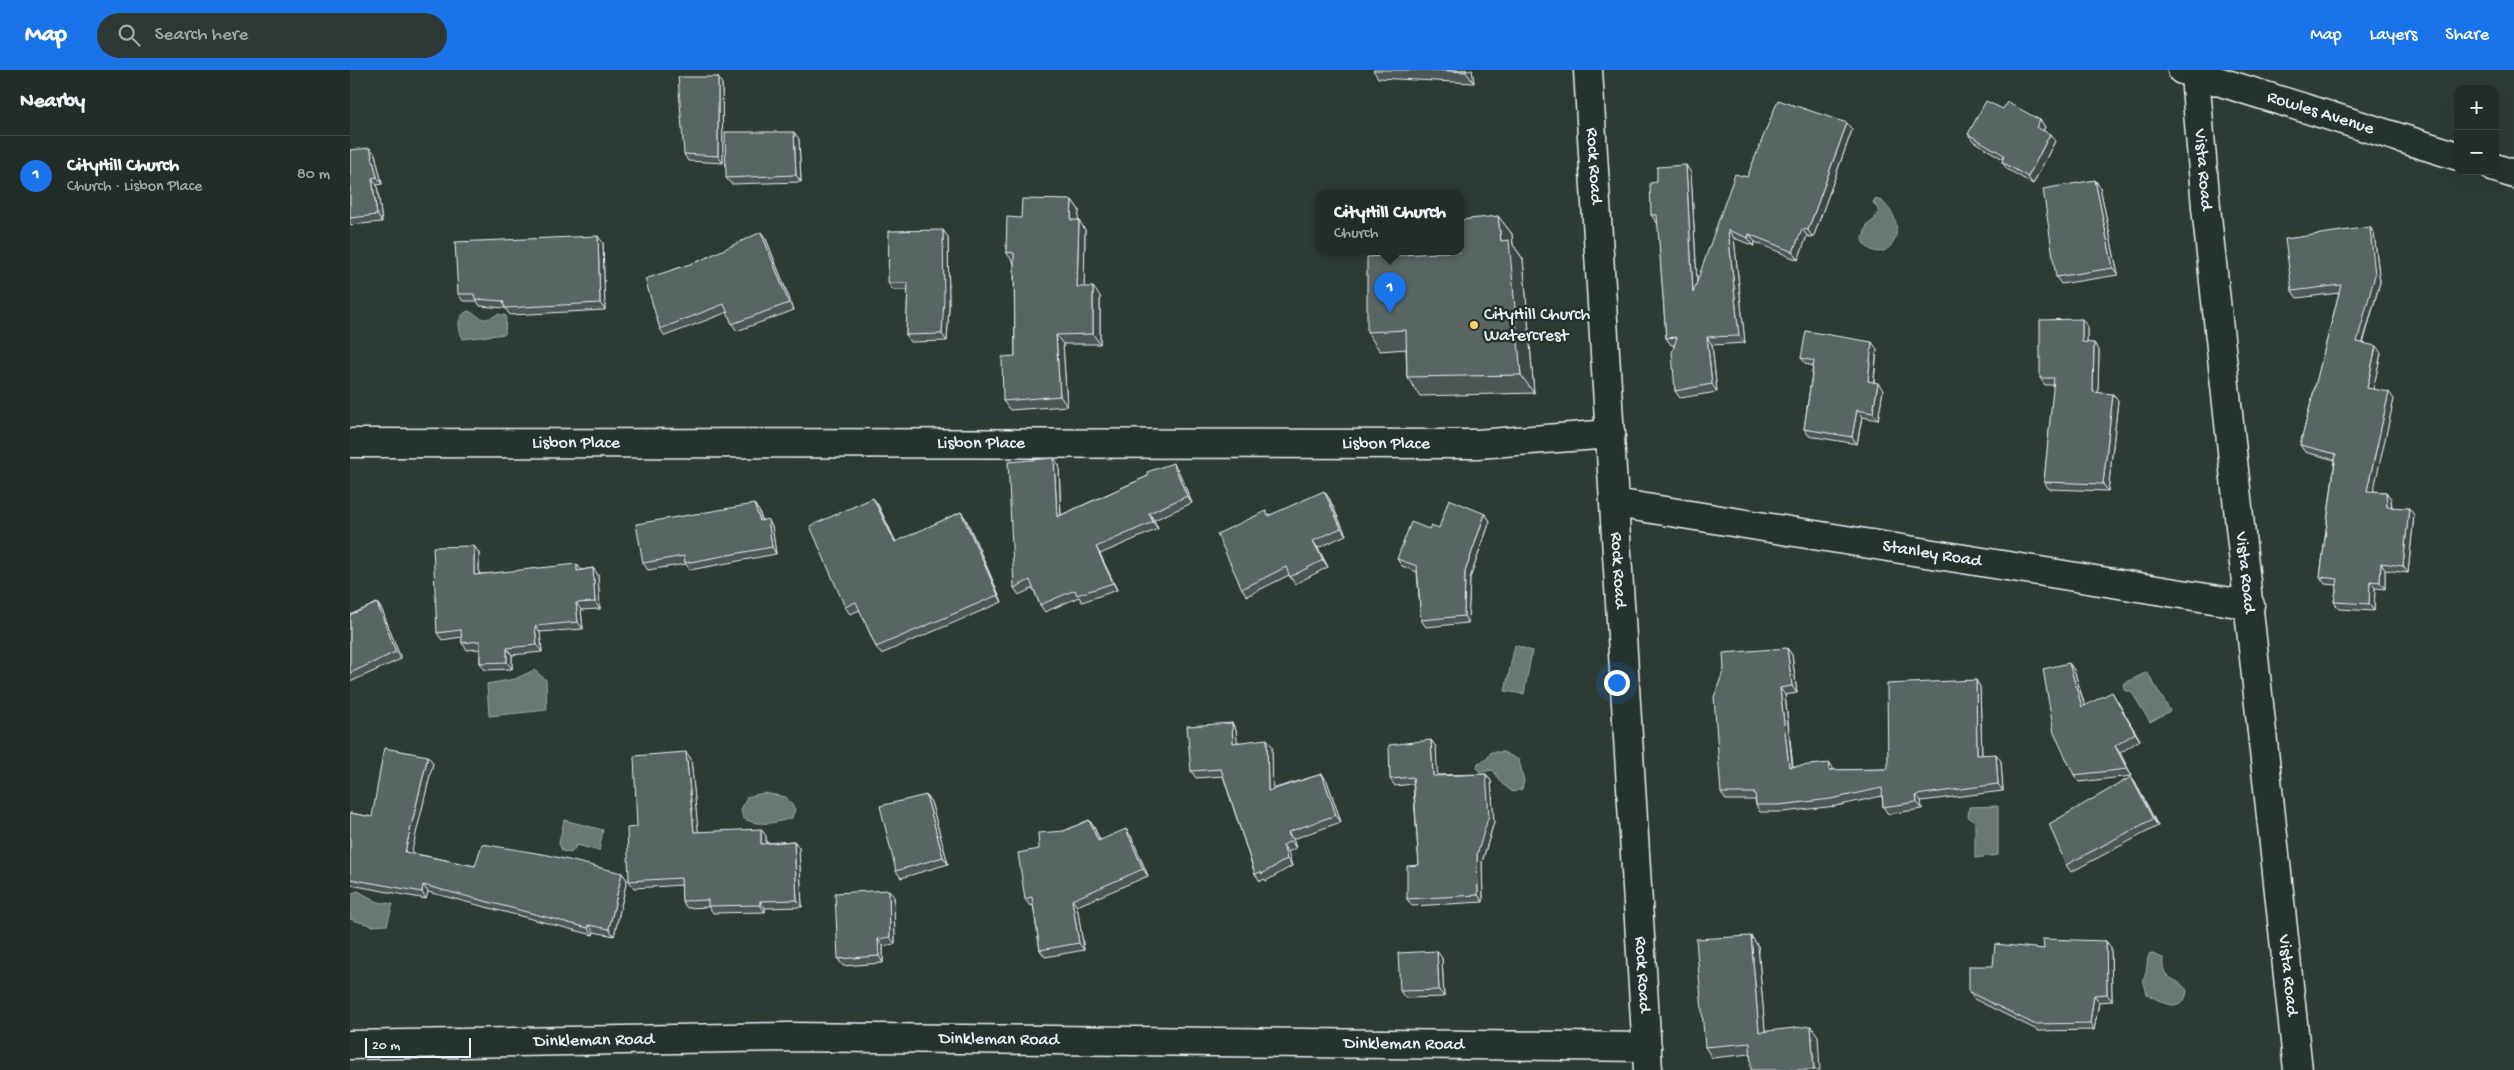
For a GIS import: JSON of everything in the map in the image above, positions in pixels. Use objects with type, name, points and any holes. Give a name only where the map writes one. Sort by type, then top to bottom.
[{"type":"street","name":"Rock Road","points":[[1588,70],[1648,1058]]},
{"type":"street","name":"Rowles Avenue","points":[[2189,72],[2454,155]]},
{"type":"street","name":"Vista Road","points":[[2189,72],[2206,207],[2250,605],[2298,1070]]},
{"type":"street","points":[[2499,169],[2514,174]]},
{"type":"street","name":"Lisbon Place","points":[[350,443],[1477,444],[1611,434]]},
{"type":"street","name":"Stanley Road","points":[[1615,503],[2250,605]]},
{"type":"street","name":"Dinkleman Road","points":[[350,1045],[790,1036],[1648,1058]]},
{"type":"shaded area","points":[[1875,199],[1882,201],[1891,212],[1897,229],[1893,243],[1882,251],[1875,252],[1862,241],[1867,225],[1874,220],[1879,211],[1873,202]]},
{"type":"shaded area","points":[[468,311],[485,319],[498,314],[506,316],[505,334],[463,339],[459,323],[461,316]]},
{"type":"shaded area","points":[[1515,645],[1532,651],[1524,694],[1505,691]]},
{"type":"shaded area","points":[[534,670],[546,680],[547,710],[489,716],[487,684],[515,679]]},
{"type":"shaded area","points":[[2147,672],[2170,711],[2150,722],[2131,691],[2125,691],[2123,684]]},
{"type":"shaded area","points":[[1491,752],[1503,752],[1519,760],[1524,781],[1522,789],[1513,792],[1501,783],[1493,770],[1480,772],[1477,768],[1478,763],[1487,759]]},
{"type":"shaded area","points":[[764,793],[786,797],[795,809],[792,818],[773,823],[761,823],[743,818],[741,810],[747,797]]},
{"type":"shaded area","points":[[1998,806],[1998,855],[1975,858],[1975,821],[1968,817],[1969,807]]},
{"type":"shaded area","points":[[564,820],[603,830],[599,851],[577,845],[571,853],[562,851],[559,843]]},
{"type":"shaded area","points":[[358,891],[378,902],[393,904],[387,925],[373,926],[350,919],[350,894]]},
{"type":"shaded area","points":[[2150,953],[2163,958],[2164,971],[2167,975],[2187,990],[2182,1003],[2171,1005],[2147,994],[2143,979]]},
{"type":"building","points":[[1432,70],[1466,70],[1466,72]]},
{"type":"building","points":[[678,77],[718,77],[718,156],[684,154]]},
{"type":"building","points":[[1778,100],[1847,123],[1808,230],[1802,229],[1793,252],[1749,234],[1748,238],[1728,230],[1739,336],[1707,337],[1712,384],[1675,391],[1672,353],[1677,337],[1666,338],[1657,215],[1651,215],[1650,183],[1657,182],[1657,167],[1686,165],[1693,293],[1735,174],[1747,177]]},
{"type":"building","points":[[1986,101],[2003,109],[2007,102],[2040,120],[2036,127],[2050,134],[2028,177],[2002,162],[2004,155],[1968,134]]},
{"type":"building","points":[[725,132],[794,132],[796,175],[726,178]]},
{"type":"building","points":[[370,148],[377,177],[372,178],[377,215],[350,218],[350,150]]},
{"type":"building","points":[[2095,180],[2113,268],[2056,277],[2043,189]]},
{"type":"building","points":[[1022,199],[1072,200],[1071,220],[1079,220],[1077,287],[1093,287],[1093,334],[1056,335],[1060,396],[1003,401],[1002,357],[1015,356],[1014,253],[1006,252],[1007,217],[1021,218]]},
{"type":"building","name":"CityHill Church Watercrest","points":[[1498,216],[1501,241],[1509,240],[1521,375],[1407,377],[1406,330],[1367,332],[1367,257],[1464,255],[1464,220]]},
{"type":"building","points":[[2370,227],[2375,275],[2357,342],[2376,346],[2367,388],[2389,392],[2367,491],[2386,492],[2387,507],[2409,508],[2403,566],[2381,563],[2380,582],[2370,581],[2369,604],[2334,602],[2338,579],[2320,577],[2336,454],[2300,445],[2341,285],[2292,291],[2285,239]]},
{"type":"building","points":[[943,230],[944,300],[942,334],[906,335],[908,283],[888,283],[889,231]]},
{"type":"building","points":[[761,232],[789,303],[732,324],[724,304],[660,329],[645,279],[699,261]]},
{"type":"building","points":[[598,236],[600,303],[505,308],[503,301],[475,299],[474,294],[458,294],[455,242]]},
{"type":"building","points":[[2082,319],[2082,342],[2094,343],[2093,392],[2113,394],[2103,484],[2044,482],[2054,378],[2040,378],[2040,320]]},
{"type":"building","points":[[1806,331],[1872,342],[1868,381],[1878,383],[1873,413],[1857,410],[1852,437],[1804,429],[1814,361],[1801,358]]},
{"type":"building","points":[[1054,458],[1057,517],[1148,476],[1147,472],[1173,463],[1187,496],[1149,513],[1153,522],[1096,547],[1113,583],[1077,595],[1075,590],[1040,605],[1030,580],[1014,588],[1008,462]]},
{"type":"building","points":[[1324,491],[1341,528],[1313,541],[1323,560],[1290,577],[1286,567],[1242,589],[1217,534],[1266,511],[1268,516]]},
{"type":"building","points":[[873,498],[895,542],[961,512],[998,595],[876,647],[856,602],[845,607],[810,526]]},
{"type":"building","points":[[1449,499],[1485,514],[1465,572],[1464,616],[1421,620],[1417,566],[1397,559],[1411,522],[1429,529],[1431,525],[1439,528]]},
{"type":"building","points":[[754,504],[760,521],[768,519],[772,547],[685,563],[684,556],[643,563],[636,524]]},
{"type":"building","points":[[474,546],[474,575],[577,564],[577,571],[593,568],[595,602],[576,603],[578,622],[535,626],[537,645],[507,648],[507,662],[480,663],[480,641],[462,643],[461,630],[437,633],[433,547]]},
{"type":"building","points":[[377,603],[396,652],[350,673],[350,615]]},
{"type":"building","points":[[1787,648],[1792,686],[1780,688],[1789,767],[1830,763],[1829,770],[1888,769],[1887,684],[1976,680],[1977,755],[1996,754],[1998,784],[1916,795],[1917,802],[1883,807],[1882,788],[1831,799],[1779,805],[1756,805],[1755,793],[1721,793],[1714,697],[1724,669],[1723,653]]},
{"type":"building","points":[[2069,663],[2082,707],[2112,692],[2135,733],[2115,746],[2127,769],[2074,775],[2054,733],[2043,669]]},
{"type":"building","points":[[1232,723],[1233,743],[1267,739],[1268,791],[1322,774],[1336,815],[1288,832],[1291,841],[1283,845],[1287,859],[1262,874],[1261,872],[1255,874],[1221,769],[1191,771],[1187,726]]},
{"type":"building","points":[[1431,740],[1433,776],[1486,774],[1489,815],[1477,855],[1478,895],[1407,899],[1407,866],[1419,865],[1413,777],[1390,779],[1389,745]]},
{"type":"building","points":[[384,748],[428,756],[405,852],[475,866],[482,844],[548,855],[622,873],[609,929],[589,925],[588,928],[423,885],[422,892],[350,879],[350,813],[372,817]]},
{"type":"building","points":[[686,752],[694,832],[761,829],[761,844],[794,841],[797,900],[760,901],[760,905],[708,906],[708,900],[682,901],[681,878],[629,881],[627,828],[637,827],[634,756]]},
{"type":"building","points":[[2131,777],[2153,819],[2066,865],[2049,824]]},
{"type":"building","points":[[926,795],[943,857],[896,871],[880,806]]},
{"type":"building","points":[[1089,820],[1098,841],[1126,829],[1143,869],[1072,900],[1079,943],[1040,950],[1032,897],[1025,899],[1018,853],[1039,849],[1038,833],[1064,831]]},
{"type":"building","points":[[889,890],[890,937],[878,939],[879,956],[838,959],[835,893]]},
{"type":"building","points":[[1751,936],[1759,1032],[1811,1026],[1814,1070],[1751,1070],[1750,1043],[1705,1047],[1696,939]]},
{"type":"building","points":[[2043,939],[2106,941],[2107,994],[2094,995],[2090,1023],[2034,1024],[1969,992],[1969,966],[1993,966],[1995,944],[2044,949]]},
{"type":"building","points":[[1437,951],[1439,990],[1400,991],[1398,953]]},
{"type":"place","name":"CityHill Church","points":[[1390,313]]},
{"type":"place","name":"CityHill Church Watercrest","points":[[1474,325]]}]
